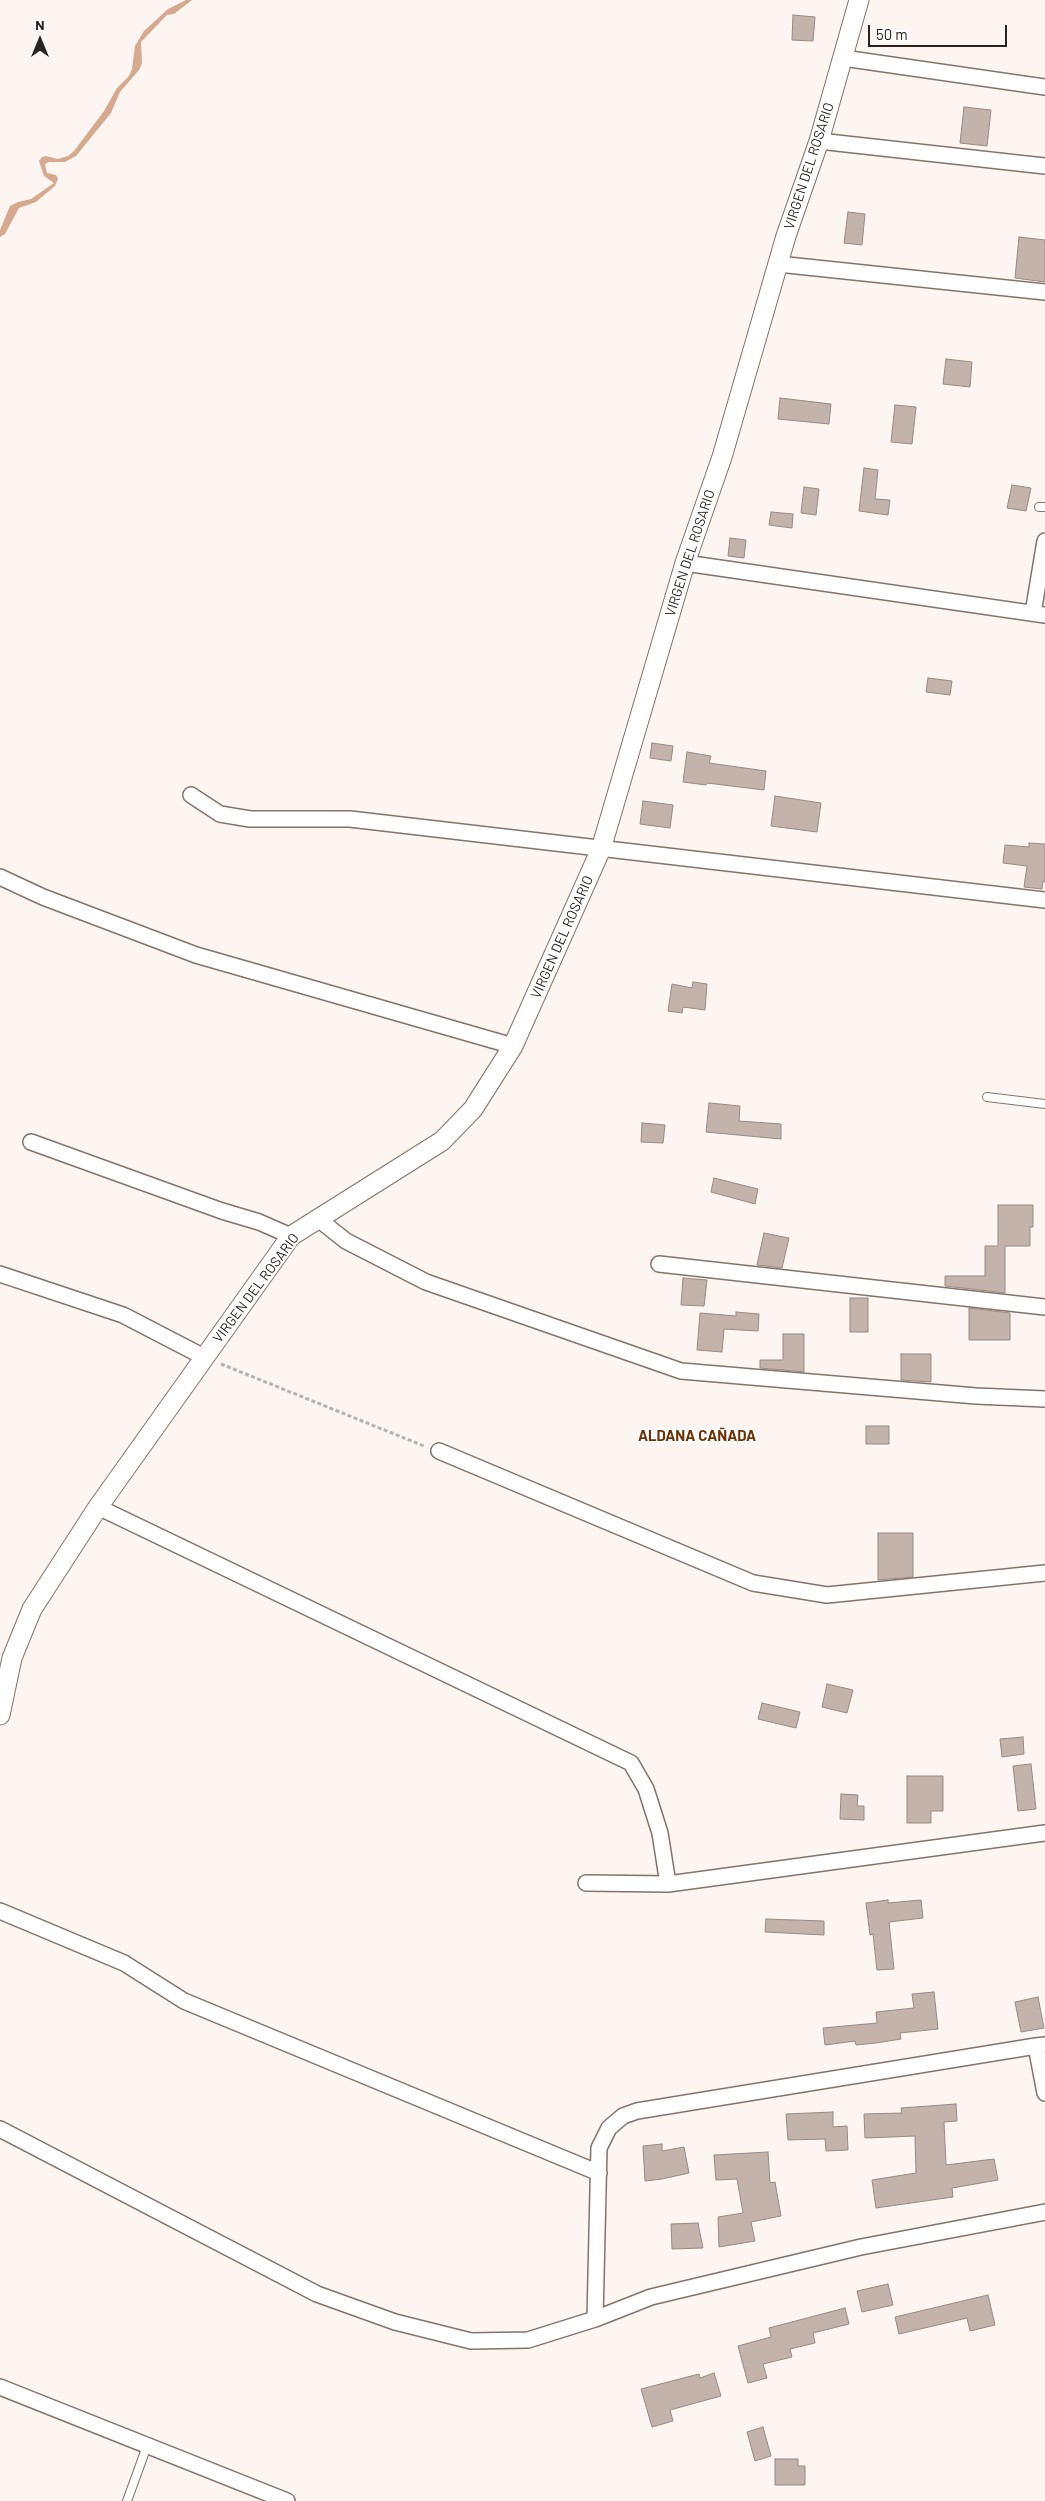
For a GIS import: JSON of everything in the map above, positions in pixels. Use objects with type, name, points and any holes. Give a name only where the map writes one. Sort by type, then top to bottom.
[{"type":"street","name":"VIRGEN DEL ROSARIO","points":[[0,1715],[12,1658],[32,1609],[98,1506],[291,1236],[442,1141],[472,1108],[514,1046],[601,849],[685,562],[722,457],[778,264],[819,141],[859,0]]},
{"type":"street","points":[[843,58],[1045,87]]},
{"type":"street","points":[[819,141],[1045,166]]},
{"type":"street","points":[[778,264],[1045,292]]},
{"type":"street","points":[[685,562],[1039,614],[1045,541]]},
{"type":"street","points":[[192,795],[220,814],[250,819],[350,819],[1045,900]]},
{"type":"street","points":[[0,877],[43,897],[196,955],[514,1046]]},
{"type":"street","points":[[31,1142],[259,1222],[291,1236]]},
{"type":"street","points":[[317,1218],[346,1241],[426,1282],[681,1371],[976,1396],[1045,1399]]},
{"type":"street","points":[[659,1264],[1045,1307]]},
{"type":"street","points":[[0,1274],[123,1315],[204,1357]]},
{"type":"street","points":[[439,1451],[752,1583],[827,1595],[1045,1573]]},
{"type":"street","points":[[98,1506],[631,1763],[646,1789],[660,1833],[668,1884]]},
{"type":"street","points":[[586,1883],[668,1884],[1045,1833]]},
{"type":"street","points":[[0,1911],[124,1963],[184,2001],[599,2173]]},
{"type":"street","points":[[595,2319],[599,2148],[609,2128],[623,2116],[637,2111],[1041,2046],[1045,2094]]},
{"type":"street","points":[[0,2129],[317,2294],[395,2322],[471,2341],[528,2340],[595,2319],[651,2297],[860,2247],[1045,2212]]},
{"type":"street","points":[[0,2387],[287,2501]]},
{"type":"lane","points":[[987,1098],[1045,1104]]},
{"type":"lane","points":[[127,2501],[148,2446]]},
{"type":"path","points":[[204,1357],[439,1451]]},
{"type":"shaded area","points":[[186,0],[192,0],[174,14],[167,15],[141,42],[142,64],[139,70],[120,92],[111,113],[76,156],[65,162],[49,162],[45,164],[47,173],[56,175],[58,179],[55,186],[36,202],[19,208],[5,234],[0,237],[0,230],[10,206],[31,199],[54,183],[44,176],[39,161],[42,157],[58,159],[68,156],[74,151],[104,111],[117,88],[129,76],[132,69],[135,46],[144,31],[168,9]]},
{"type":"building","points":[[793,15],[815,17],[813,41],[792,40]]},
{"type":"building","points":[[964,107],[991,110],[987,146],[960,143]]},
{"type":"building","points":[[848,212],[865,214],[862,245],[844,243]]},
{"type":"building","points":[[1019,237],[1045,240],[1045,282],[1015,278]]},
{"type":"building","points":[[946,359],[972,362],[970,387],[943,384]]},
{"type":"building","points":[[780,398],[831,404],[829,424],[778,419]]},
{"type":"building","points":[[895,405],[916,407],[912,444],[891,442]]},
{"type":"building","points":[[864,468],[878,470],[875,499],[890,500],[888,515],[859,511]]},
{"type":"building","points":[[1012,485],[1031,488],[1026,511],[1007,508]]},
{"type":"building","points":[[804,487],[819,489],[816,515],[801,513]]},
{"type":"building","points":[[771,512],[793,514],[792,528],[769,525]]},
{"type":"building","points":[[730,538],[746,540],[744,558],[728,556]]},
{"type":"building","points":[[928,678],[952,681],[950,695],[926,692]]},
{"type":"building","points":[[652,743],[673,746],[671,761],[650,758]]},
{"type":"building","points":[[687,752],[711,756],[709,763],[766,771],[764,790],[683,782]]},
{"type":"building","points":[[775,796],[821,803],[817,832],[771,826]]},
{"type":"building","points":[[643,801],[673,805],[670,828],[640,824]]},
{"type":"building","points":[[1029,843],[1045,844],[1045,882],[1043,881],[1042,889],[1024,887],[1027,866],[1003,863],[1005,845],[1029,847]]},
{"type":"building","points":[[693,982],[707,984],[705,1010],[683,1007],[682,1013],[668,1011],[672,984],[692,988]]},
{"type":"building","points":[[709,1103],[740,1106],[739,1121],[781,1124],[781,1139],[706,1132]]},
{"type":"building","points":[[642,1123],[665,1125],[663,1143],[641,1142]]},
{"type":"building","points":[[714,1178],[758,1189],[755,1204],[711,1192]]},
{"type":"building","points":[[998,1205],[1033,1205],[1033,1227],[1030,1227],[1030,1246],[1005,1246],[1005,1293],[945,1286],[945,1276],[985,1276],[985,1246],[998,1246]]},
{"type":"building","points":[[764,1233],[789,1238],[782,1268],[757,1265]]},
{"type":"building","points":[[683,1278],[707,1280],[704,1306],[681,1305]]},
{"type":"building","points":[[850,1298],[868,1298],[868,1332],[850,1332]]},
{"type":"building","points":[[969,1308],[1010,1313],[1010,1340],[969,1340]]},
{"type":"building","points":[[736,1312],[759,1314],[758,1331],[724,1329],[722,1352],[697,1350],[700,1313],[736,1316]]},
{"type":"building","points":[[783,1334],[804,1334],[804,1372],[760,1368],[760,1360],[783,1360]]},
{"type":"building","points":[[901,1354],[931,1354],[931,1382],[901,1380]]},
{"type":"building","points":[[866,1426],[889,1426],[889,1444],[866,1444]]},
{"type":"building","points":[[878,1533],[913,1533],[913,1577],[878,1580]]},
{"type":"building","points":[[827,1684],[853,1690],[847,1713],[822,1707]]},
{"type":"building","points":[[762,1703],[800,1712],[796,1728],[758,1719]]},
{"type":"building","points":[[1023,1737],[1024,1754],[1002,1757],[1000,1739]]},
{"type":"building","points":[[1031,1764],[1036,1809],[1018,1811],[1013,1766]]},
{"type":"building","points":[[907,1776],[943,1776],[943,1811],[931,1811],[931,1823],[907,1823]]},
{"type":"building","points":[[841,1794],[858,1795],[857,1806],[864,1806],[864,1820],[840,1819]]},
{"type":"building","points":[[888,1900],[888,1903],[921,1900],[923,1918],[889,1922],[894,1969],[877,1970],[873,1934],[870,1935],[866,1903]]},
{"type":"building","points":[[766,1919],[824,1921],[824,1935],[765,1932]]},
{"type":"building","points":[[934,1992],[938,2029],[900,2033],[901,2039],[876,2043],[856,2045],[855,2041],[825,2045],[823,2028],[877,2023],[876,2012],[914,2008],[912,1994]]},
{"type":"building","points":[[1038,1997],[1044,2028],[1021,2032],[1015,2002]]},
{"type":"building","points":[[956,2104],[957,2121],[944,2122],[946,2165],[994,2159],[998,2180],[952,2188],[953,2197],[876,2208],[872,2180],[916,2173],[915,2136],[865,2138],[864,2114],[902,2113],[901,2108]]},
{"type":"building","points":[[833,2112],[833,2127],[847,2126],[848,2150],[826,2151],[825,2139],[788,2140],[786,2114]]},
{"type":"building","points":[[662,2144],[662,2151],[684,2147],[689,2173],[645,2181],[643,2146]]},
{"type":"building","points":[[768,2152],[770,2183],[775,2182],[781,2216],[751,2222],[755,2241],[719,2247],[718,2217],[743,2213],[737,2179],[716,2180],[714,2155]]},
{"type":"building","points":[[698,2223],[703,2248],[672,2249],[671,2224]]},
{"type":"building","points":[[888,2284],[893,2305],[862,2312],[857,2291]]},
{"type":"building","points":[[988,2295],[995,2325],[970,2331],[967,2318],[899,2334],[895,2317]]},
{"type":"building","points":[[845,2308],[849,2324],[813,2333],[815,2343],[790,2349],[792,2357],[763,2364],[767,2378],[748,2383],[738,2346],[771,2337],[769,2328]]},
{"type":"building","points":[[714,2373],[721,2396],[670,2410],[673,2421],[652,2427],[641,2389],[699,2374],[700,2378]]},
{"type":"building","points":[[763,2427],[771,2456],[755,2461],[747,2432]]},
{"type":"building","points":[[775,2459],[798,2459],[798,2466],[805,2466],[805,2485],[775,2485]]},
{"type":"district","name":"ALDANA CAÑADA","points":[[697,1436]]}]
